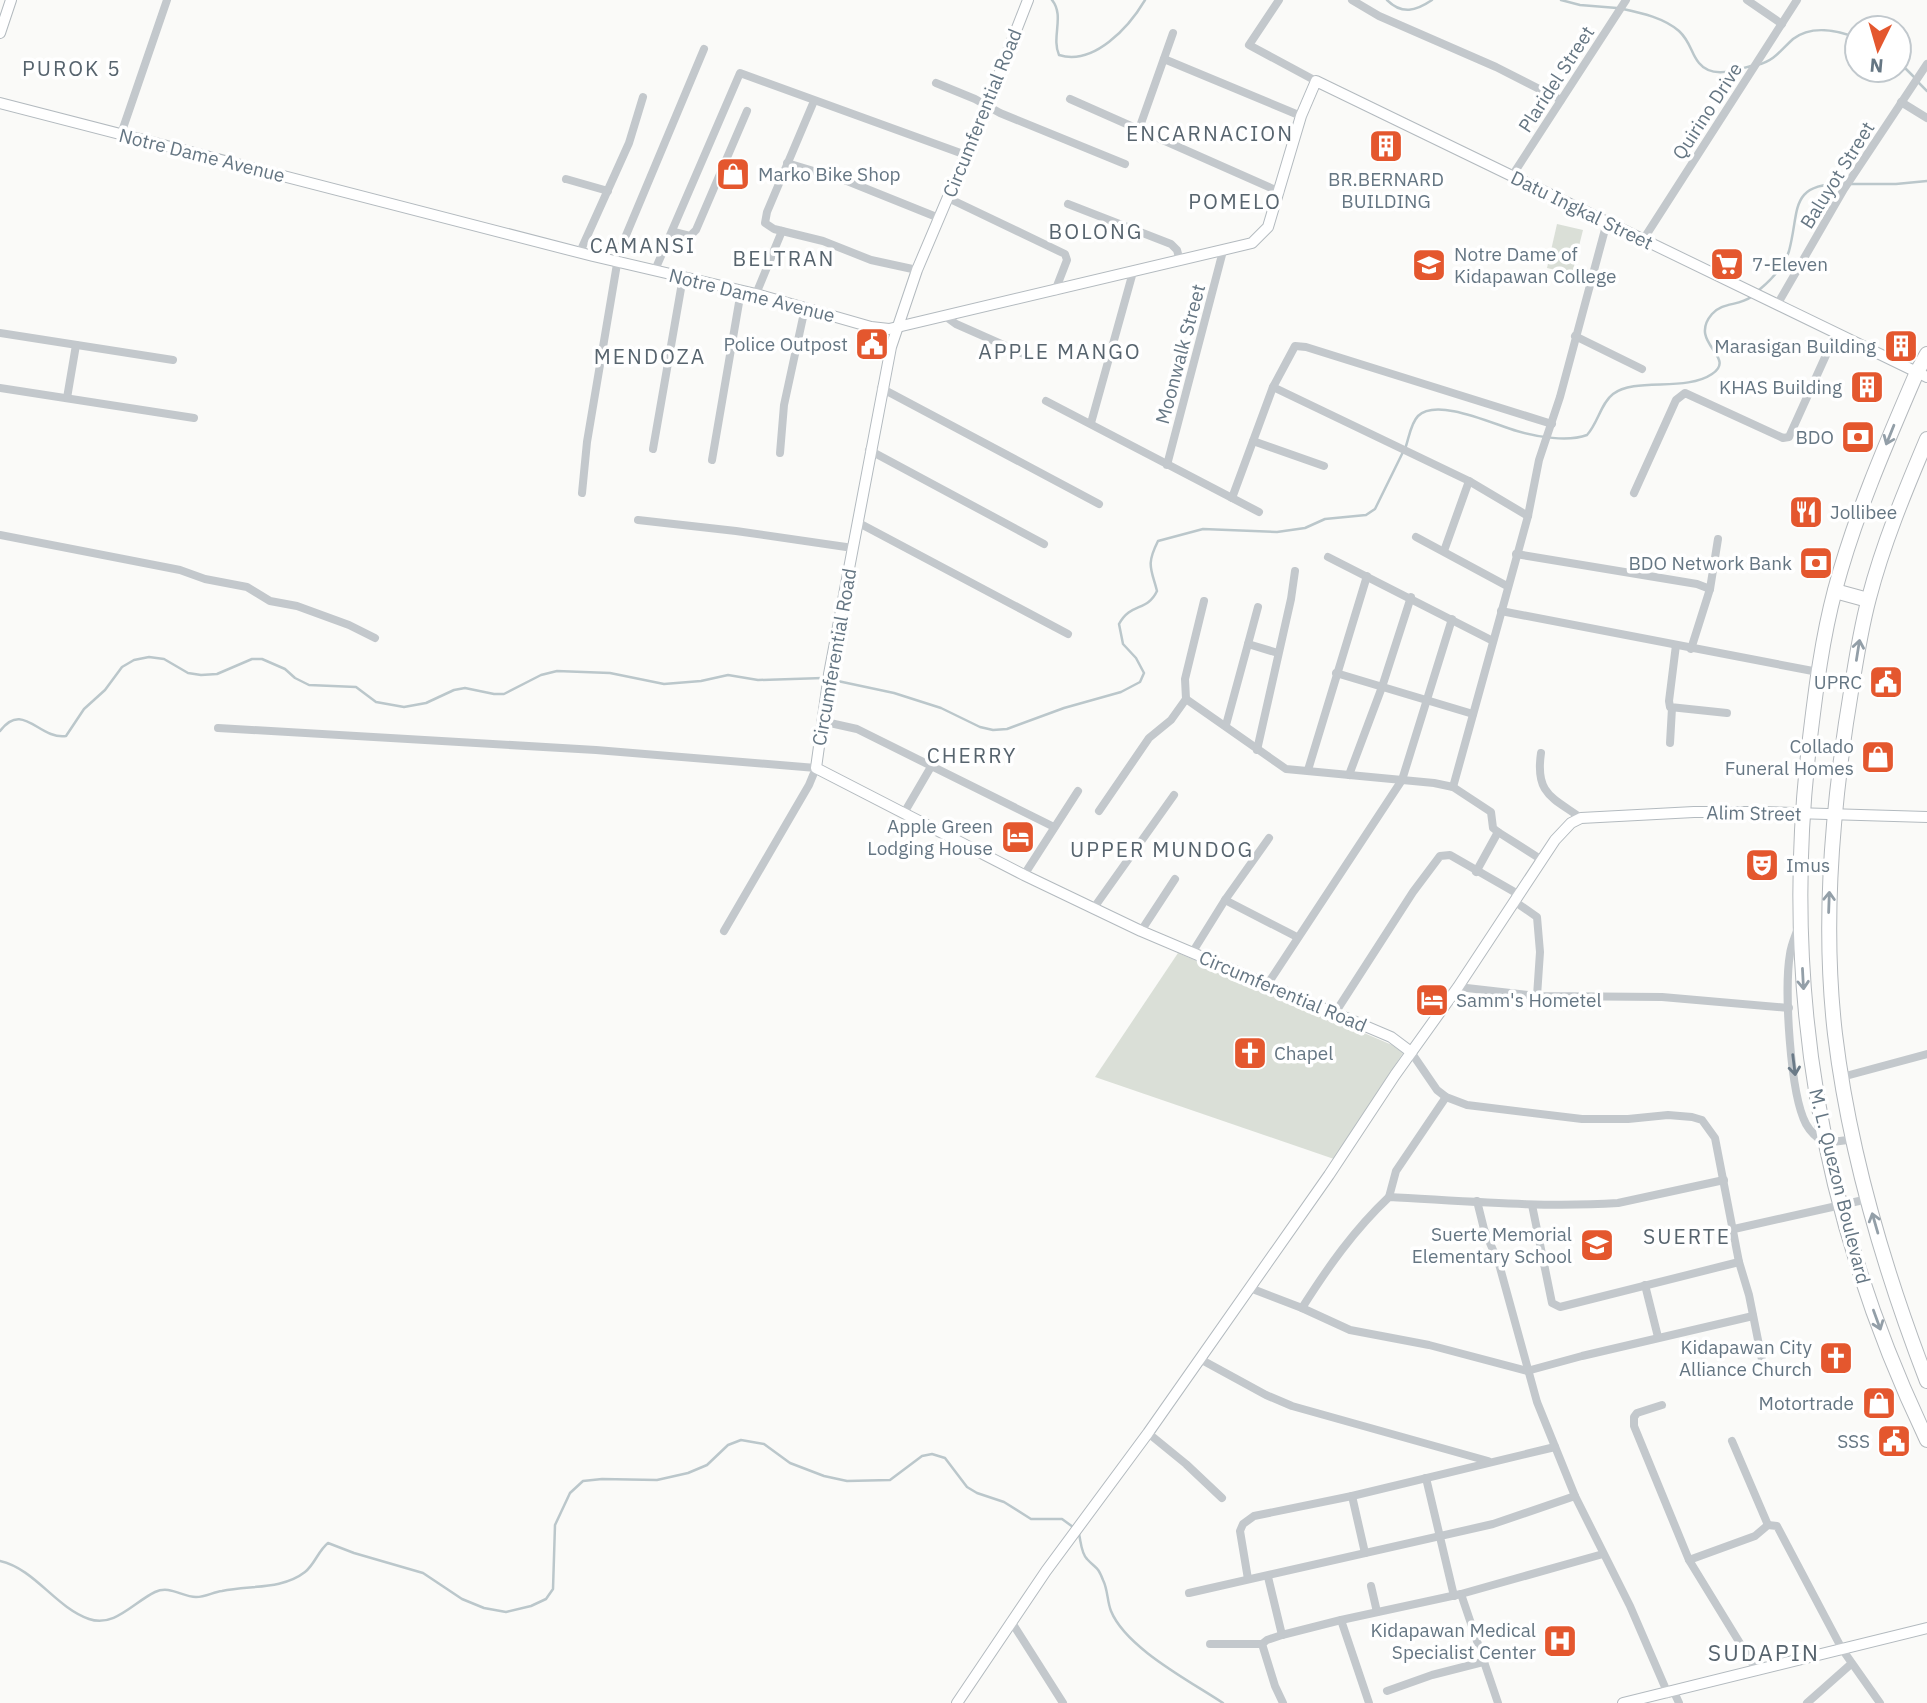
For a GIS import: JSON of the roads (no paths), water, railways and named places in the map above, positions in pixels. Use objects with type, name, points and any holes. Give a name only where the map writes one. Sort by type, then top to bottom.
[{"type":"highway","name":"M. L. Quezon Boulevard","points":[[1927,354],[1922,375],[1866,496],[1835,591],[1818,672],[1802,813],[1800,925],[1807,1036],[1825,1143],[1867,1292],[1891,1359],[1927,1440]]},
{"type":"highway","name":"M. L. Quezon Boulevard","points":[[1927,439],[1891,530],[1868,600],[1853,679],[1834,814],[1829,936],[1835,1034],[1868,1199],[1897,1296],[1927,1381]]},
{"type":"highway","points":[[1835,591],[1868,600]]},
{"type":"street","points":[[0,33],[11,0]]},
{"type":"street","points":[[121,134],[167,0]]},
{"type":"street","name":"Circumferential Road","points":[[1028,0],[896,327],[869,450],[821,722],[816,768],[1093,909],[1391,1037],[1411,1052]]},
{"type":"street","name":"Datu Ingkal Street","points":[[1279,0],[1249,45],[1316,81],[1922,375]]},
{"type":"street","points":[[1352,0],[1380,16],[1496,67],[1561,100]]},
{"type":"street","name":"Plaridel Street","points":[[1512,176],[1626,0]]},
{"type":"street","points":[[1747,0],[1782,24]]},
{"type":"street","name":"Quirino Drive","points":[[1643,240],[1797,0]]},
{"type":"street","points":[[1139,129],[1173,33]]},
{"type":"street","points":[[582,493],[587,442],[619,252],[704,50]]},
{"type":"street","points":[[1164,59],[1301,116]]},
{"type":"street","name":"Baluyot Street","points":[[1777,305],[1853,174],[1927,64]]},
{"type":"street","points":[[655,270],[674,232],[738,74],[745,73],[814,101],[966,155]]},
{"type":"street","name":"Notre Dame Avenue","points":[[0,103],[580,252],[756,294],[871,327],[896,327],[1252,243],[1265,232],[1280,192],[1301,116],[1316,81]]},
{"type":"street","points":[[936,83],[1125,164]]},
{"type":"street","points":[[580,252],[629,143],[643,97]]},
{"type":"street","points":[[1070,99],[1280,192]]},
{"type":"street","points":[[814,101],[765,220],[769,226],[782,231],[823,241],[871,260],[917,270]]},
{"type":"street","points":[[1901,102],[1927,118]]},
{"type":"street","points":[[674,232],[690,236],[696,230],[747,111]]},
{"type":"street","points":[[787,163],[846,181],[939,218]]},
{"type":"street","points":[[566,179],[608,191]]},
{"type":"street","points":[[948,198],[1065,254],[1067,260],[1055,290]]},
{"type":"street","points":[[1068,204],[1171,244],[1177,250],[1180,261]]},
{"type":"street","points":[[1453,787],[1528,516],[1535,475],[1551,427],[1607,222]]},
{"type":"street","points":[[756,294],[782,231]]},
{"type":"street","name":"Moonwalk Street","points":[[1167,465],[1223,251]]},
{"type":"street","points":[[1091,423],[1133,272]]},
{"type":"street","points":[[653,449],[683,277]]},
{"type":"street","points":[[712,460],[740,290]]},
{"type":"street","points":[[780,453],[784,405],[806,308]]},
{"type":"street","points":[[945,316],[1024,354]]},
{"type":"street","points":[[1634,494],[1675,400],[1685,393],[1783,438],[1790,437],[1836,333]]},
{"type":"street","points":[[0,334],[173,360]]},
{"type":"street","points":[[1575,336],[1642,369]]},
{"type":"street","points":[[67,398],[76,345]]},
{"type":"street","points":[[1232,498],[1273,387],[1292,348],[1299,345],[1437,386],[1551,427]]},
{"type":"street","points":[[1273,387],[1469,481],[1528,516]]},
{"type":"street","points":[[0,388],[194,418]]},
{"type":"street","points":[[881,388],[1099,504]]},
{"type":"street","points":[[1046,401],[1259,512]]},
{"type":"street","points":[[1253,441],[1324,466]]},
{"type":"street","points":[[869,450],[1044,544]]},
{"type":"street","points":[[1444,551],[1469,481]]},
{"type":"street","points":[[638,520],[853,548]]},
{"type":"street","points":[[857,522],[1068,634]]},
{"type":"street","points":[[0,535],[180,570],[205,579],[247,587],[270,601],[297,606],[349,625],[375,638]]},
{"type":"street","points":[[1416,537],[1507,586]]},
{"type":"street","points":[[1692,649],[1710,589],[1718,539]]},
{"type":"street","points":[[1516,554],[1697,584],[1710,589]]},
{"type":"street","points":[[1328,556],[1493,641]]},
{"type":"street","points":[[1257,750],[1291,599],[1294,571]]},
{"type":"street","points":[[1308,770],[1367,576]]},
{"type":"street","points":[[1349,775],[1382,687],[1410,597]]},
{"type":"street","points":[[1099,811],[1149,738],[1171,720],[1186,699],[1185,679],[1204,600]]},
{"type":"street","points":[[1226,725],[1258,607]]},
{"type":"street","points":[[1501,611],[1818,672]]},
{"type":"street","points":[[1267,985],[1402,780],[1452,619]]},
{"type":"street","points":[[1248,644],[1278,653]]},
{"type":"street","points":[[1670,743],[1672,708],[1669,701],[1676,645]]},
{"type":"street","points":[[1336,673],[1473,714]]},
{"type":"street","points":[[1186,699],[1286,769],[1453,787],[1490,812],[1493,828],[1542,860]]},
{"type":"street","points":[[1672,708],[1727,713]]},
{"type":"street","points":[[821,722],[857,729],[1054,827]]},
{"type":"street","points":[[218,728],[623,752],[816,768],[724,931]]},
{"type":"street","points":[[957,1703],[1011,1621],[1149,1433],[1329,1175],[1411,1052],[1458,988],[1542,860],[1563,831],[1581,818],[1541,785],[1541,753]]},
{"type":"street","points":[[904,813],[932,765]]},
{"type":"street","points":[[1024,875],[1078,791]]},
{"type":"street","points":[[1093,909],[1174,795]]},
{"type":"street","name":"Alim Street","points":[[1581,818],[1694,812],[1927,817]]},
{"type":"street","points":[[1476,872],[1498,832]]},
{"type":"street","points":[[1192,953],[1269,838]]},
{"type":"street","points":[[1335,1013],[1413,892],[1440,856],[1450,855],[1516,898],[1537,916],[1540,951],[1537,996]]},
{"type":"street","points":[[1140,931],[1175,879]]},
{"type":"street","points":[[1225,900],[1297,937]]},
{"type":"street","points":[[1800,925],[1790,951],[1789,1008],[1793,1058],[1802,1112],[1812,1133],[1825,1143],[1855,1139]]},
{"type":"street","points":[[1458,988],[1537,996],[1662,997],[1789,1008]]},
{"type":"street","points":[[1411,1052],[1437,1090],[1446,1097],[1467,1105],[1582,1119],[1668,1115],[1702,1120],[1715,1138],[1739,1262],[1763,1365]]},
{"type":"street","points":[[1842,1077],[1927,1054]]},
{"type":"street","points":[[1302,1308],[1339,1251],[1389,1197],[1396,1171],[1446,1097]]},
{"type":"street","points":[[1389,1197],[1532,1205],[1618,1203],[1724,1180]]},
{"type":"street","points":[[1734,1229],[1868,1199]]},
{"type":"street","points":[[1477,1201],[1484,1229],[1499,1264],[1536,1402],[1575,1496],[1671,1693],[1679,1703]]},
{"type":"street","points":[[1532,1205],[1552,1303],[1560,1307],[1739,1262]]},
{"type":"street","points":[[1645,1285],[1658,1337]]},
{"type":"street","points":[[1250,1288],[1350,1330],[1429,1345],[1527,1371],[1753,1316]]},
{"type":"street","points":[[1200,1359],[1292,1406],[1491,1461]]},
{"type":"street","points":[[1662,1405],[1637,1413],[1634,1426],[1689,1560],[1757,1671]]},
{"type":"street","points":[[1149,1433],[1222,1498]]},
{"type":"street","points":[[1732,1441],[1768,1525]]},
{"type":"street","points":[[1248,1579],[1240,1531],[1248,1520],[1275,1510],[1352,1496],[1555,1447]]},
{"type":"street","points":[[1426,1478],[1457,1595],[1498,1703]]},
{"type":"street","points":[[1352,1496],[1365,1553]]},
{"type":"street","points":[[1189,1593],[1493,1524],[1575,1496]]},
{"type":"street","points":[[1689,1560],[1755,1536],[1768,1525],[1773,1524],[1779,1528],[1842,1649],[1880,1703]]},
{"type":"street","points":[[1210,1644],[1262,1644],[1282,1635],[1457,1595],[1603,1554]]},
{"type":"street","points":[[1268,1577],[1282,1635]]},
{"type":"street","points":[[1371,1586],[1377,1612]]},
{"type":"street","points":[[1341,1620],[1369,1703]]},
{"type":"street","points":[[1011,1621],[1063,1703]]},
{"type":"street","points":[[1622,1703],[1927,1628]]},
{"type":"street","points":[[1262,1644],[1283,1703]]},
{"type":"street","points":[[1387,1691],[1432,1675],[1483,1662]]},
{"type":"street","points":[[1807,1703],[1851,1664]]},
{"type":"waterway","points":[[1052,0],[1056,6],[1058,20],[1056,41],[1059,55],[1072,57],[1085,55],[1109,42],[1130,22],[1145,0]]},
{"type":"waterway","points":[[1387,0],[1398,8],[1409,10],[1432,0]]},
{"type":"waterway","points":[[1561,0],[1580,5],[1617,8]]},
{"type":"waterway","points":[[1623,9],[1673,26],[1686,39],[1699,63],[1710,71],[1724,72],[1751,66]]},
{"type":"waterway","points":[[1757,65],[1773,58],[1793,39],[1808,32],[1816,30],[1843,34]]},
{"type":"waterway","points":[[1918,82],[1927,91]]},
{"type":"waterway","points":[[1850,184],[1927,181]]},
{"type":"waterway","points":[[1759,290],[1787,257],[1796,212],[1805,194],[1813,188],[1843,184]]},
{"type":"waterway","points":[[1406,446],[1418,416],[1438,409],[1466,414],[1543,437],[1571,438],[1587,435],[1609,398],[1623,389],[1689,382],[1712,374],[1718,368],[1719,362],[1705,333],[1706,324],[1716,310],[1751,297]]},
{"type":"waterway","points":[[833,680],[894,693],[941,708],[980,727],[993,730],[1007,729],[1064,708],[1121,692],[1140,682],[1144,673],[1136,658],[1123,644],[1119,624],[1129,613],[1149,602],[1157,591],[1151,561],[1158,541],[1203,529],[1277,532],[1305,528],[1325,519],[1366,515],[1375,509],[1403,452]]},
{"type":"waterway","points":[[0,731],[8,722],[16,719],[32,723],[56,736],[66,736],[84,709],[105,690],[122,667],[134,660],[149,657],[164,659],[188,673],[201,675],[217,674],[252,659],[262,659],[285,669],[309,685],[356,687],[376,702],[404,707],[426,703],[465,688],[504,694],[541,675],[557,671],[610,673],[664,684],[701,681],[728,675],[758,680],[823,678]]},
{"type":"waterway","points":[[0,1561],[24,1572],[77,1613],[98,1621],[124,1613],[160,1590],[200,1597],[232,1589],[286,1582],[305,1572],[328,1543],[423,1573],[462,1599],[484,1608],[506,1612],[546,1599],[553,1589],[555,1525],[570,1493],[583,1481],[657,1480],[688,1473],[707,1465],[728,1445],[741,1440],[764,1444],[790,1463],[824,1476],[847,1481],[890,1480],[922,1456],[932,1454],[945,1458],[967,1487],[977,1493],[1004,1502],[1031,1519],[1062,1519],[1073,1527]]},
{"type":"waterway","points":[[1079,1534],[1084,1554],[1101,1575],[1111,1611],[1130,1638],[1160,1663],[1223,1703]]},
{"type":"place","name":"BR.BERNARD BUILDING","points":[[1386,146]]},
{"type":"place","name":"Marko Bike Shop","points":[[733,174]]},
{"type":"place","name":"7-Eleven","points":[[1727,264]]},
{"type":"place","name":"Notre Dame of Kidapawan College","points":[[1429,265]]},
{"type":"place","name":"Police Outpost","points":[[872,344]]},
{"type":"place","name":"Marasigan Building","points":[[1901,346]]},
{"type":"place","name":"KHAS Building","points":[[1867,387]]},
{"type":"place","name":"BDO","points":[[1858,437]]},
{"type":"place","name":"Jollibee","points":[[1806,512]]},
{"type":"place","name":"BDO Network Bank","points":[[1816,563]]},
{"type":"place","name":"UPRC","points":[[1886,682]]},
{"type":"place","name":"Collado Funeral Homes","points":[[1878,757]]},
{"type":"place","name":"Apple Green Lodging House","points":[[1018,837]]},
{"type":"place","name":"Imus","points":[[1762,865]]},
{"type":"place","name":"Samm's Hometel","points":[[1432,1000]]},
{"type":"place","name":"Chapel","points":[[1250,1053]]},
{"type":"place","name":"Suerte Memorial Elementary School","points":[[1597,1245]]},
{"type":"place","name":"Kidapawan City Alliance Church","points":[[1836,1358]]},
{"type":"place","name":"Motortrade","points":[[1879,1403]]},
{"type":"place","name":"SSS","points":[[1894,1441]]},
{"type":"place","name":"Kidapawan Medical Specialist Center","points":[[1560,1641]]},
{"type":"district","name":"PUROK 5","points":[[72,69]]},
{"type":"district","name":"ENCARNACION","points":[[1210,134]]},
{"type":"district","name":"POMELO","points":[[1235,202]]},
{"type":"district","name":"BOLONG","points":[[1096,232]]},
{"type":"district","name":"CAMANSI","points":[[643,246]]},
{"type":"district","name":"BELTRAN","points":[[784,259]]},
{"type":"district","name":"APPLE MANGO","points":[[1060,352]]},
{"type":"district","name":"MENDOZA","points":[[650,357]]},
{"type":"district","name":"CHERRY","points":[[972,756]]},
{"type":"district","name":"UPPER MUNDOG","points":[[1162,850]]},
{"type":"district","name":"SUERTE","points":[[1687,1237]]},
{"type":"district","name":"SUDAPIN","points":[[1764,1653]]}]
